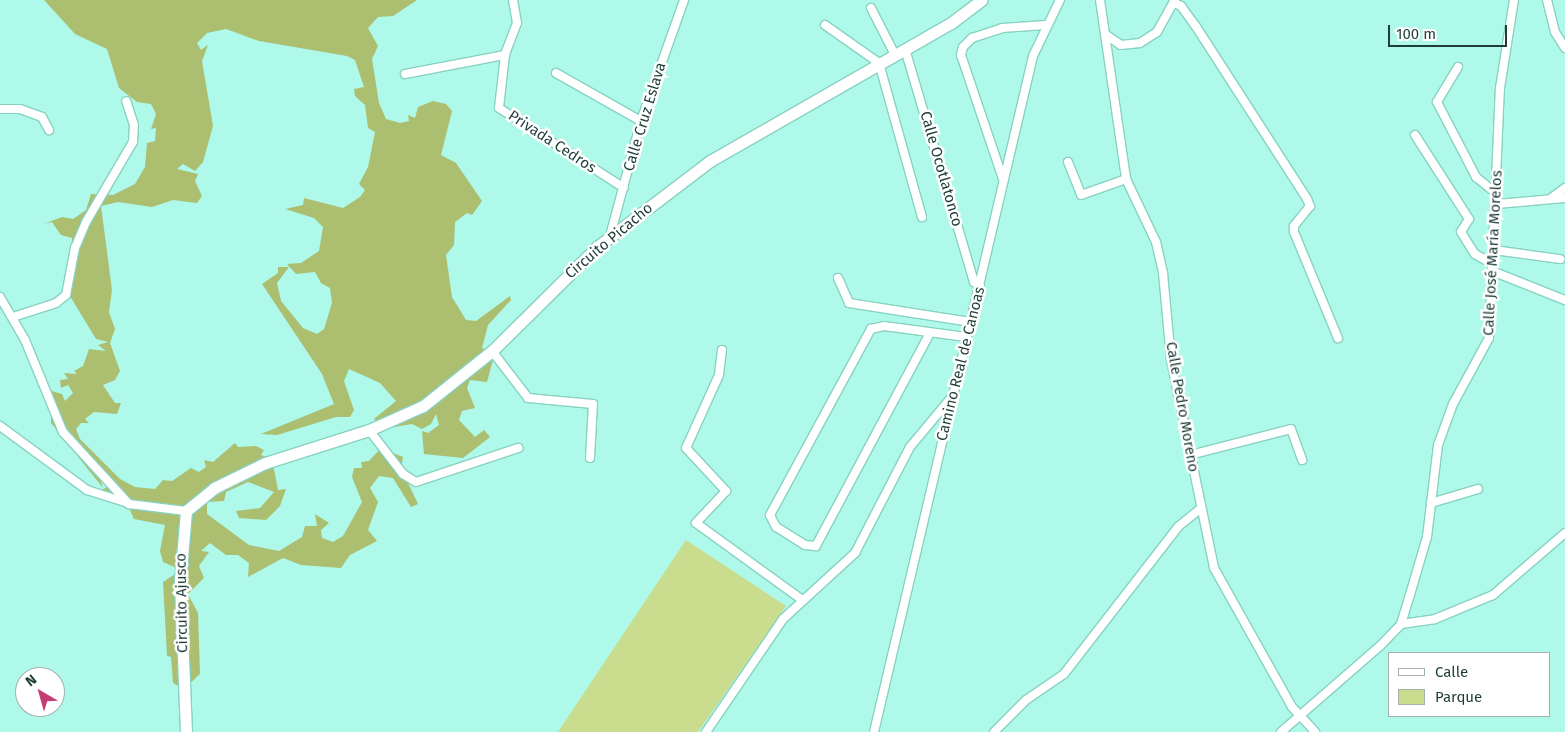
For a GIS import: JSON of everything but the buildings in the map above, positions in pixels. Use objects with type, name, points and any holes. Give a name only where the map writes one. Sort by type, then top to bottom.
[{"type":"main road","name":"Circuito Picacho","points":[[186,511],[214,488],[265,463],[369,430],[423,406],[492,351],[610,236],[710,161],[900,52],[980,0]]},
{"type":"main road","name":"Circuito Ajusco","points":[[186,511],[180,581],[186,732]]},
{"type":"street","name":"Privada Cedros","points":[[514,0],[517,22],[505,55],[499,108],[624,188]]},
{"type":"street","name":"Calle Cruz Eslava","points":[[610,236],[641,121],[684,0]]},
{"type":"street","name":"Camino Real de Canoas","points":[[874,732],[1033,56],[1046,25],[1060,0]]},
{"type":"street","name":"Calle Pedro Moreno","points":[[1100,0],[1126,179],[1156,242],[1163,273],[1171,360],[1200,508],[1214,568],[1301,718],[1314,731]]},
{"type":"street","name":"Calle José María Morelos","points":[[1281,732],[1301,718],[1401,624],[1422,560],[1441,437],[1453,404],[1489,338],[1497,204],[1500,88],[1514,0]]},
{"type":"street","points":[[1547,0],[1555,32],[1565,48]]},
{"type":"street","points":[[1106,34],[1121,45],[1140,43],[1157,32],[1174,1],[1181,6],[1310,206],[1294,226],[1294,232],[1338,338]]},
{"type":"street","name":"Calle Ocotlatonco","points":[[871,8],[900,52],[974,282],[980,286]]},
{"type":"street","points":[[825,25],[878,64],[922,217]]},
{"type":"street","points":[[1003,181],[961,55],[972,38],[1002,28],[1046,25]]},
{"type":"street","points":[[405,74],[505,55]]},
{"type":"street","points":[[1458,67],[1437,102],[1476,176],[1497,194]]},
{"type":"street","points":[[556,73],[641,121]]},
{"type":"street","points":[[13,317],[56,303],[66,295],[78,239],[133,142],[134,125],[126,101]]},
{"type":"street","points":[[0,109],[20,109],[42,117],[49,130]]},
{"type":"street","points":[[1415,135],[1469,219],[1461,232],[1476,254],[1492,268],[1565,300]]},
{"type":"street","points":[[1068,162],[1081,195],[1126,179]]},
{"type":"street","points":[[1550,199],[1565,188]]},
{"type":"street","points":[[1497,204],[1565,198]]},
{"type":"street","points":[[1494,250],[1560,259]]},
{"type":"street","points":[[838,278],[849,303],[971,322]]},
{"type":"street","points":[[0,297],[13,317],[63,432],[129,504]]},
{"type":"street","points":[[930,333],[816,546],[805,545],[776,528],[770,515],[863,337],[872,329],[884,326],[966,337]]},
{"type":"street","points":[[722,350],[719,375],[686,448],[726,491],[696,523],[801,600]]},
{"type":"street","points":[[492,351],[528,398],[593,404],[590,458]]},
{"type":"street","points":[[706,732],[754,658],[801,600],[855,553],[910,447],[954,396]]},
{"type":"street","points":[[0,426],[87,490],[129,504],[186,511]]},
{"type":"street","points":[[1190,455],[1291,429],[1302,460]]},
{"type":"street","points":[[369,430],[403,474],[416,482],[518,448]]},
{"type":"street","points":[[1431,503],[1478,489]]},
{"type":"street","points":[[994,732],[1026,700],[1064,674],[1179,526],[1200,508]]},
{"type":"street","points":[[1401,624],[1436,619],[1493,595],[1565,533]]},
{"type":"green space","points":[[44,0],[417,0],[393,16],[378,17],[368,28],[378,46],[372,59],[379,103],[386,119],[400,123],[409,121],[408,115],[415,118],[418,107],[433,101],[446,104],[452,111],[441,155],[456,163],[482,201],[472,215],[467,213],[455,222],[454,245],[446,255],[452,297],[466,320],[476,321],[510,296],[511,300],[488,325],[482,348],[491,351],[493,360],[487,382],[470,380],[467,388],[475,408],[462,411],[459,420],[475,437],[484,430],[490,437],[463,458],[424,454],[422,431],[428,433],[439,425],[436,414],[431,424],[422,429],[412,424],[382,429],[374,419],[396,401],[380,383],[349,369],[344,381],[354,410],[350,417],[336,417],[277,435],[261,434],[334,404],[322,374],[262,284],[278,273],[278,267],[289,267],[277,283],[281,301],[303,328],[317,334],[324,329],[332,303],[330,288],[321,283],[315,272],[296,274],[287,264],[301,263],[319,251],[323,227],[314,218],[285,209],[303,205],[304,198],[343,208],[360,197],[365,190],[359,184],[368,167],[375,132],[368,128],[365,105],[355,96],[354,89],[364,87],[355,60],[347,56],[259,41],[226,29],[207,33],[197,43],[201,50],[208,45],[202,61],[213,126],[203,162],[195,171],[183,164],[177,169],[198,174],[195,181],[202,196],[197,203],[173,200],[152,207],[118,202],[101,206],[112,290],[109,312],[115,329],[110,343],[120,371],[115,380],[103,385],[115,403],[121,403],[117,414],[94,412],[85,419],[89,423],[81,423],[76,429],[80,439],[120,479],[135,487],[155,489],[163,480],[172,481],[191,468],[199,472],[206,467],[204,460],[213,462],[235,443],[238,447],[256,446],[264,450],[261,455],[272,459],[278,490],[286,489],[280,506],[266,520],[239,518],[236,511],[260,508],[274,492],[248,482],[226,492],[224,501],[207,502],[207,514],[249,545],[279,551],[302,537],[305,526],[317,526],[315,514],[329,523],[321,530],[322,538],[333,542],[343,536],[362,502],[352,477],[354,468],[362,468],[361,462],[369,461],[381,448],[403,457],[401,468],[418,504],[411,507],[393,478],[379,476],[370,488],[378,502],[368,530],[377,541],[350,555],[341,568],[301,565],[283,558],[248,577],[249,563],[238,555],[226,555],[210,543],[201,551],[209,552],[199,566],[204,578],[188,594],[198,613],[200,674],[184,689],[173,683],[171,657],[167,656],[163,582],[181,570],[163,562],[160,551],[165,525],[134,519],[128,506],[102,490],[110,485],[101,482],[103,488],[51,423],[51,401],[41,386],[48,381],[48,390],[62,394],[65,401],[73,393],[68,385],[61,388],[60,380],[68,379],[64,373],[77,374],[74,371],[83,366],[89,349],[106,351],[98,345],[108,342],[96,339],[70,296],[72,238],[61,235],[52,222],[43,224],[62,217],[73,219],[86,210],[91,194],[113,195],[135,184],[145,167],[147,143],[155,141],[156,128],[151,129],[156,114],[151,104],[137,102],[119,88],[107,49],[75,34]]},
{"type":"green space","points":[[686,540],[786,606],[698,732],[558,732]]}]
